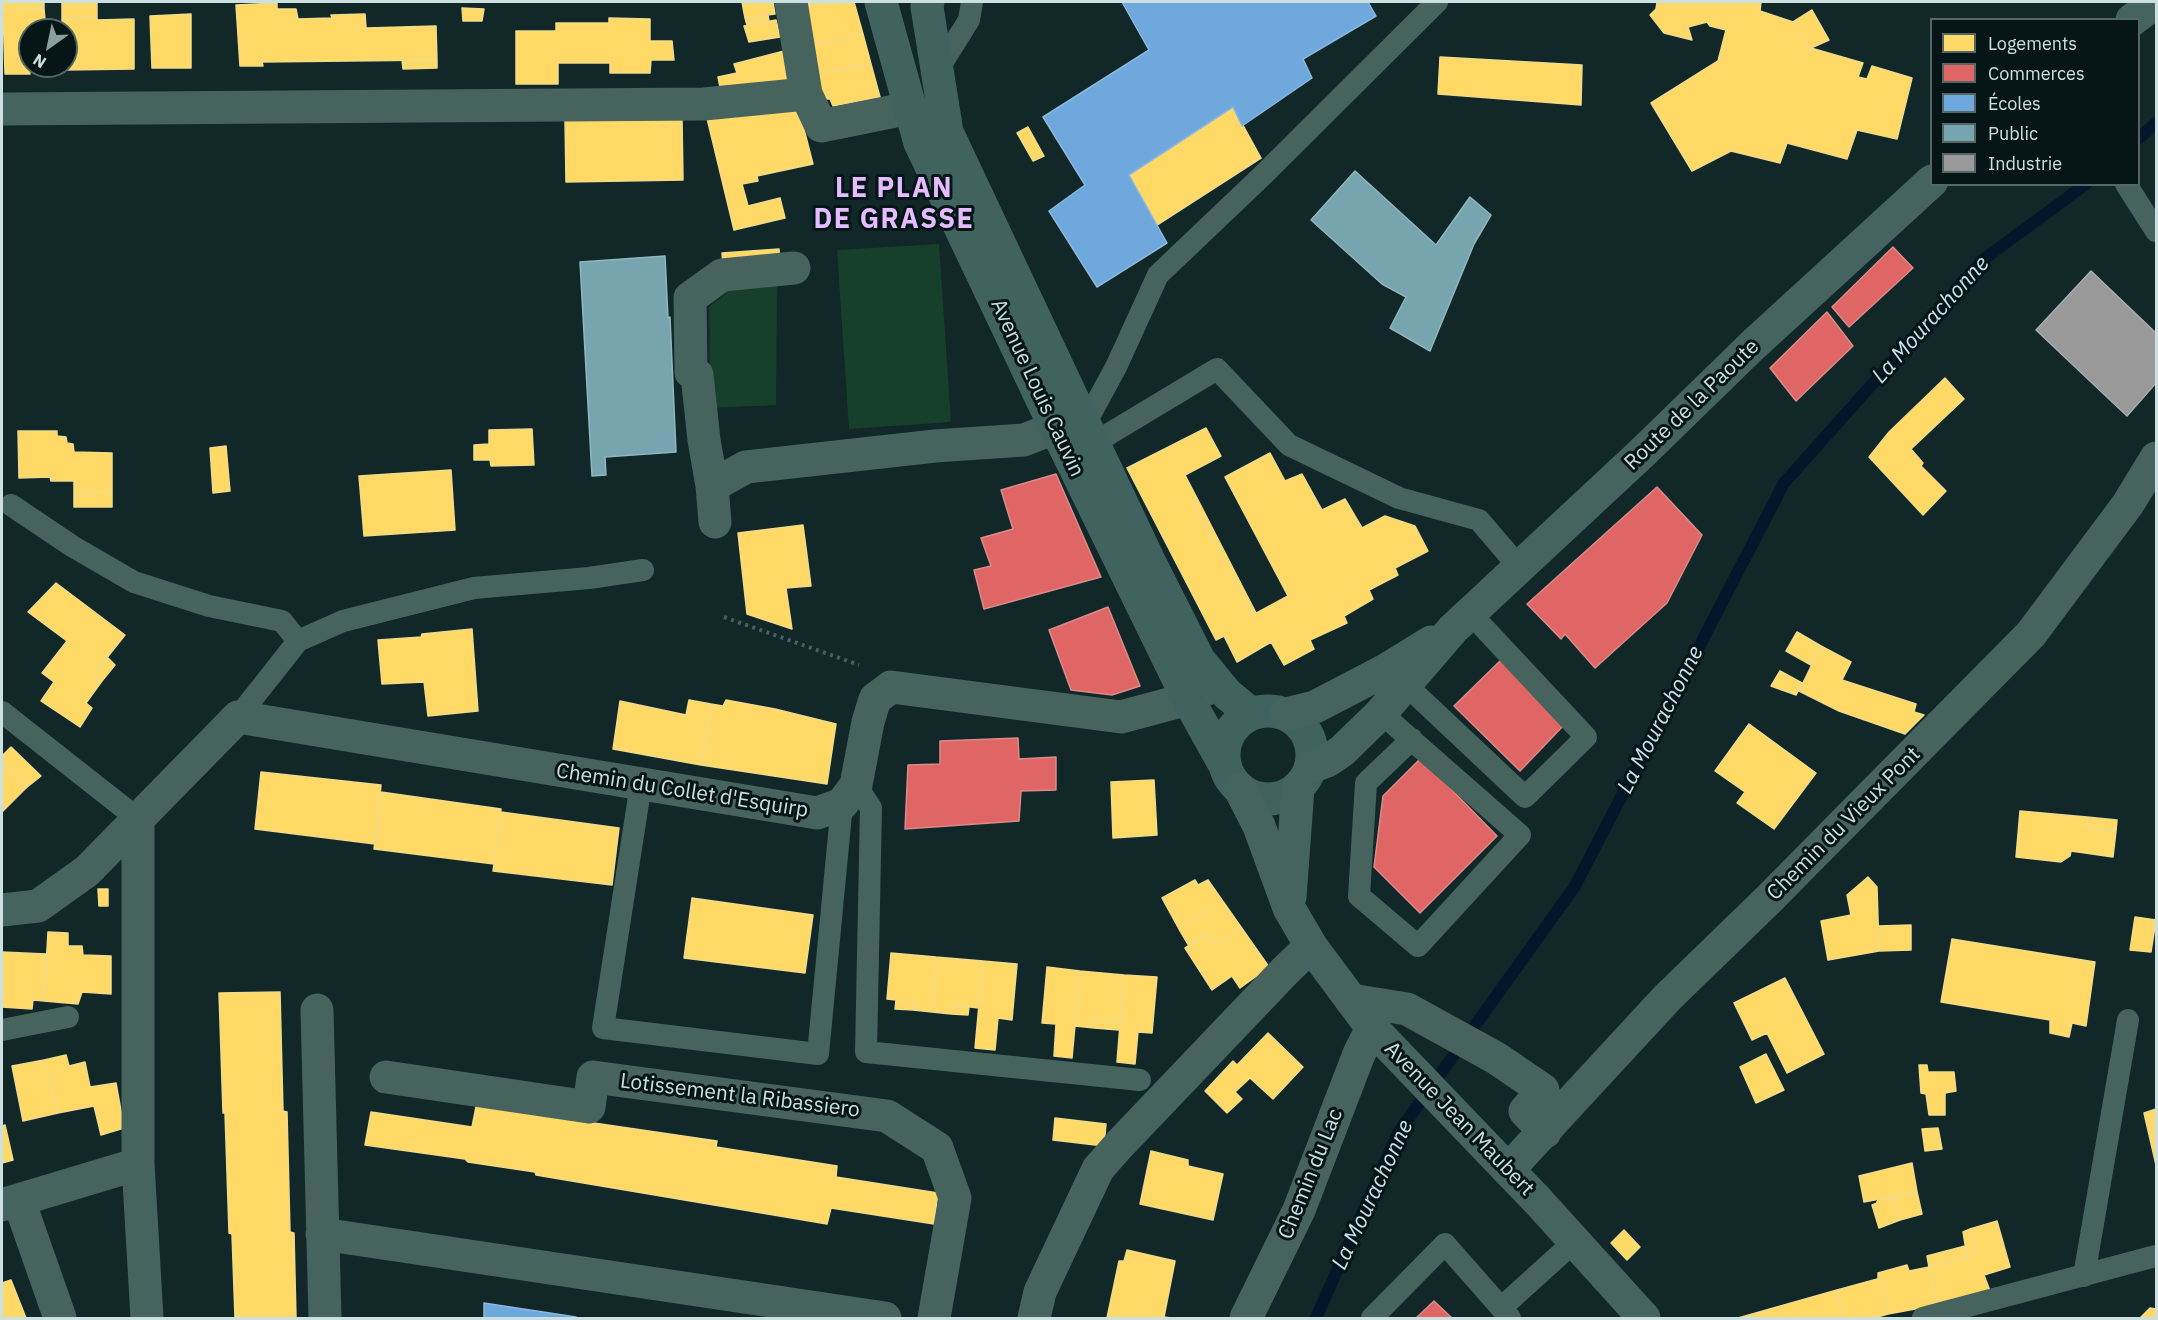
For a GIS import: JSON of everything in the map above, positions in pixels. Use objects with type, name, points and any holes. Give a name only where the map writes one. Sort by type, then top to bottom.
[{"type":"main road","name":"Route de la Paoute","points":[[1304,778],[1342,751],[1381,713],[1461,621],[1642,453],[1753,345],[1930,183]]},
{"type":"main road","name":"Route de la Paoute","points":[[1286,714],[1315,707],[1384,671],[1461,621]]},
{"type":"main road","points":[[1289,908],[1304,778]]},
{"type":"main road","name":"Avenue Jean Maubert","points":[[1240,789],[1259,826],[1289,908],[1311,946],[1372,1028],[1575,1241],[1644,1318]]},
{"type":"street","points":[[791,2],[806,94],[821,126],[910,108]]},
{"type":"street","points":[[882,9],[927,4]]},
{"type":"street","name":"Avenue Louis Cauvin","points":[[927,4],[947,132],[1079,428],[1188,699],[1223,762]]},
{"type":"street","name":"Avenue Louis Cauvin","points":[[882,9],[920,143],[1079,428],[1199,660],[1227,694],[1250,713]]},
{"type":"street","points":[[2,109],[704,104],[806,94]]},
{"type":"street","points":[[715,522],[697,375],[691,372],[690,298],[722,275],[794,268]]},
{"type":"street","points":[[712,486],[746,467],[935,446],[1024,440],[1079,428]]},
{"type":"street","name":"Chemin du Vieux Pont","points":[[1508,1170],[1667,998],[1769,899],[2031,634],[2128,504],[2157,458]]},
{"type":"street","points":[[849,794],[875,699],[891,687],[1121,717],[1188,699],[1217,682]]},
{"type":"street","points":[[1268,710],[1286,714],[1297,720],[1311,742],[1313,755],[1304,778],[1276,799],[1251,796],[1240,789],[1226,772],[1223,762],[1224,747],[1229,733],[1238,721],[1250,713],[1268,710]]},
{"type":"street","points":[[2,910],[38,906],[87,871],[238,717]]},
{"type":"street","name":"Chemin du Collet d'Esquirp","points":[[238,717],[817,813],[849,794]]},
{"type":"street","points":[[138,819],[138,1164],[147,1318]]},
{"type":"street","points":[[1034,1318],[1040,1292],[1098,1169],[1311,946]]},
{"type":"street","points":[[1351,999],[1407,1009],[1496,1058],[1543,1090],[1525,1111],[1545,1132]]},
{"type":"street","points":[[317,1010],[325,1318]]},
{"type":"street","name":"Chemin du Lac","points":[[1246,1318],[1299,1210],[1359,1054],[1372,1028]]},
{"type":"street","name":"Lotissement la Ribassiero","points":[[386,1077],[589,1107],[593,1077],[888,1116],[938,1148],[955,1198],[934,1318]]},
{"type":"street","points":[[60,1318],[10,1203],[138,1164]]},
{"type":"street","points":[[322,1234],[885,1318]]},
{"type":"lane","points":[[937,72],[969,20],[972,2]]},
{"type":"lane","points":[[1079,428],[1116,367],[1158,275],[1263,175],[1437,2]]},
{"type":"lane","points":[[2127,186],[2155,228]]},
{"type":"lane","points":[[1079,428],[1216,369],[1289,445],[1399,498],[1479,520],[1519,567]]},
{"type":"lane","points":[[11,505],[72,546],[134,582],[209,606],[282,621],[298,641]]},
{"type":"lane","points":[[238,717],[298,641],[343,621],[474,588],[590,578],[643,570]]},
{"type":"lane","points":[[1406,685],[1525,797],[1586,737],[1461,621]]},
{"type":"lane","points":[[2,712],[138,819]]},
{"type":"lane","points":[[1381,713],[1412,739],[1520,835],[1418,946],[1359,896],[1366,783],[1412,739]]},
{"type":"lane","points":[[641,784],[603,1028],[818,1054],[849,794],[872,808],[866,1052],[1140,1080]]},
{"type":"lane","points":[[2,1029],[68,1017]]},
{"type":"lane","points":[[2084,1276],[2128,1020]]},
{"type":"lane","points":[[1372,1318],[1445,1244],[1505,1313],[1575,1241]]},
{"type":"lane","points":[[1923,1318],[2157,1256]]},
{"type":"path","points":[[724,617],[873,670],[885,692]]},
{"type":"green space","points":[[939,244],[951,422],[849,429],[837,250]]},
{"type":"green space","points":[[777,278],[776,405],[710,408],[709,307],[726,294],[728,279]]},
{"type":"building: Logements","points":[[3,2],[44,2],[44,9],[3,10]]},
{"type":"building: Logements","points":[[62,2],[97,2],[97,17],[62,18]]},
{"type":"building: Logements","points":[[742,2],[773,2],[775,14],[745,18]]},
{"type":"building: Logements","points":[[801,2],[854,2],[802,6]]},
{"type":"building: Logements","points":[[854,2],[863,34],[811,45],[802,6]]},
{"type":"building: Logements","points":[[1657,2],[1761,2],[1760,11],[1793,22],[1809,51],[1811,48],[1863,63],[1858,77],[1867,79],[1872,66],[1912,78],[1897,139],[1857,130],[1847,159],[1787,143],[1780,163],[1731,151],[1692,171],[1651,103],[1718,61],[1726,30],[1710,26],[1707,22],[1688,27],[1692,40],[1664,33],[1650,15],[1656,9]]},
{"type":"building: Logements","points":[[277,3],[277,9],[296,9],[298,19],[365,14],[366,28],[436,26],[437,60],[262,62],[263,66],[240,66],[236,5]]},
{"type":"building: Logements","points":[[462,8],[484,9],[482,21],[463,21]]},
{"type":"building: Logements","points":[[44,9],[45,18],[18,18],[18,74],[5,74],[3,10]]},
{"type":"building: Logements","points":[[1812,10],[1829,40],[1809,51],[1793,22]]},
{"type":"building: Logements","points":[[191,14],[191,68],[152,68],[150,16]]},
{"type":"building: Logements","points":[[768,15],[769,21],[747,25],[745,18]]},
{"type":"building: Logements","points":[[97,17],[97,20],[134,19],[134,69],[78,70],[78,18],[62,18]]},
{"type":"building: Logements","points":[[609,18],[650,19],[650,41],[672,41],[674,60],[651,60],[650,73],[610,73],[610,63],[558,63],[558,84],[516,84],[516,31],[556,31],[556,23],[609,23]]},
{"type":"building: Logements","points":[[776,20],[780,37],[749,42],[744,26]]},
{"type":"building: Logements","points":[[863,34],[871,64],[815,75],[811,45]]},
{"type":"building: Logements","points":[[784,51],[794,85],[721,92],[718,77],[737,73],[734,64]]},
{"type":"building: Logements","points":[[1440,57],[1582,65],[1581,105],[1438,94]]},
{"type":"building: Logements","points":[[402,60],[437,60],[437,68],[403,69]]},
{"type":"building: Logements","points":[[871,64],[880,97],[833,106],[830,99],[825,99],[815,75]]},
{"type":"building: Logements","points":[[797,102],[813,164],[757,176],[758,181],[742,184],[748,206],[780,198],[785,218],[734,230],[706,114]]},
{"type":"building: Logements","points":[[1233,107],[1261,158],[1157,225],[1129,175]]},
{"type":"building: Logements","points":[[682,118],[683,180],[566,182],[565,119]]},
{"type":"building: Logements","points":[[1028,127],[1044,156],[1033,161],[1017,133]]},
{"type":"building: Logements","points":[[779,249],[780,263],[723,266],[722,253]]},
{"type":"building: Logements","points":[[1945,378],[1964,399],[1911,449],[1923,463],[1921,466],[1946,491],[1923,515],[1869,457],[1889,432]]},
{"type":"building: Logements","points":[[1206,428],[1221,456],[1185,475],[1198,500],[1193,502],[1251,616],[1288,596],[1225,477],[1270,453],[1285,481],[1302,474],[1322,510],[1345,499],[1362,528],[1385,516],[1415,526],[1428,551],[1395,568],[1398,575],[1369,590],[1373,599],[1344,616],[1347,623],[1310,640],[1314,649],[1284,665],[1271,642],[1237,662],[1224,636],[1216,640],[1127,468]]},
{"type":"building: Logements","points":[[532,429],[534,465],[491,466],[490,460],[474,460],[474,445],[489,444],[489,430]]},
{"type":"building: Logements","points":[[18,431],[57,431],[57,436],[66,437],[67,443],[73,444],[74,452],[112,453],[112,492],[74,493],[74,481],[51,481],[50,477],[19,478]]},
{"type":"building: Logements","points":[[226,446],[230,491],[213,493],[210,448]]},
{"type":"building: Logements","points":[[451,470],[455,530],[364,536],[359,476]]},
{"type":"building: Logements","points":[[112,492],[112,507],[74,507],[74,493]]},
{"type":"building: Logements","points":[[1198,500],[1256,613],[1251,616],[1193,502]]},
{"type":"building: Logements","points":[[803,525],[811,586],[786,588],[792,629],[747,614],[738,533]]},
{"type":"building: Logements","points":[[56,583],[125,635],[94,674],[102,681],[86,703],[92,708],[80,727],[41,701],[54,682],[42,673],[67,641],[28,612]]},
{"type":"building: Logements","points":[[472,629],[478,711],[428,716],[424,682],[382,684],[378,640],[421,637],[422,634]]},
{"type":"building: Logements","points":[[1797,632],[1821,646],[1811,665],[1786,651]]},
{"type":"building: Logements","points":[[1821,646],[1851,662],[1842,680],[1916,704],[1914,712],[1924,715],[1905,734],[1839,711],[1799,691]]},
{"type":"building: Logements","points":[[107,657],[115,665],[102,681],[94,674]]},
{"type":"building: Logements","points":[[1780,671],[1802,683],[1796,695],[1771,686]]},
{"type":"building: Logements","points":[[689,700],[711,704],[701,765],[613,749],[620,701],[686,715]]},
{"type":"building: Logements","points":[[726,700],[836,724],[827,784],[701,765],[711,704],[723,706]]},
{"type":"building: Logements","points":[[1749,724],[1816,773],[1774,829],[1737,803],[1745,792],[1715,771]]},
{"type":"building: Logements","points":[[11,747],[41,776],[26,788],[2,762],[2,756]]},
{"type":"building: Logements","points":[[2,762],[26,788],[2,812]]},
{"type":"building: Logements","points":[[261,772],[381,785],[375,844],[255,829]]},
{"type":"building: Logements","points":[[1154,780],[1157,835],[1113,838],[1111,782]]},
{"type":"building: Logements","points":[[381,792],[501,809],[494,864],[374,849]]},
{"type":"building: Logements","points":[[2020,811],[2087,817],[2087,827],[2116,831],[2113,857],[2071,851],[2070,856],[2061,862],[2016,857]]},
{"type":"building: Logements","points":[[501,812],[619,828],[612,885],[493,871]]},
{"type":"building: Logements","points":[[2087,817],[2117,820],[2116,831],[2087,827]]},
{"type":"building: Logements","points":[[1868,877],[1877,887],[1879,951],[1828,960],[1821,921],[1851,915],[1847,895]]},
{"type":"building: Logements","points":[[1195,880],[1198,885],[1208,880],[1222,900],[1179,929],[1162,898]]},
{"type":"building: Logements","points":[[98,889],[108,889],[108,906],[99,906]]},
{"type":"building: Logements","points":[[692,898],[813,915],[805,973],[684,958]]},
{"type":"building: Logements","points":[[1222,900],[1241,927],[1216,946],[1207,934],[1189,946],[1179,929]]},
{"type":"building: Logements","points":[[2135,917],[2156,920],[2151,952],[2130,950]]},
{"type":"building: Logements","points":[[1911,925],[1911,950],[1879,951],[1878,926]]},
{"type":"building: Logements","points":[[1241,927],[1269,967],[1240,988],[1232,976],[1212,990],[1185,948],[1207,934],[1216,946]]},
{"type":"building: Logements","points":[[48,932],[68,933],[68,946],[82,946],[83,955],[111,956],[111,994],[82,992],[78,1004],[44,1001]]},
{"type":"building: Logements","points":[[1952,939],[2095,962],[2086,1026],[2072,1023],[2069,1037],[2050,1033],[2050,1020],[1941,1002]]},
{"type":"building: Logements","points":[[2,952],[46,954],[44,1001],[33,1000],[32,1009],[2,1007]]},
{"type":"building: Logements","points":[[891,953],[936,957],[932,1012],[913,1010],[914,1002],[887,999]]},
{"type":"building: Logements","points":[[936,957],[983,961],[979,1008],[952,1005],[951,1014],[932,1012]]},
{"type":"building: Logements","points":[[983,961],[1017,964],[1012,1020],[998,1018],[995,1050],[975,1048]]},
{"type":"building: Logements","points":[[1047,967],[1080,971],[1072,1058],[1054,1056],[1056,1024],[1042,1023]]},
{"type":"building: Logements","points":[[1080,971],[1124,975],[1120,1021],[1095,1019],[1094,1028],[1075,1026]]},
{"type":"building: Logements","points":[[1124,975],[1157,977],[1152,1033],[1138,1032],[1135,1064],[1117,1062]]},
{"type":"building: Logements","points":[[1785,978],[1824,1054],[1787,1073],[1767,1033],[1752,1040],[1734,1003]]},
{"type":"building: Logements","points":[[280,992],[283,1111],[287,1112],[290,1232],[294,1233],[296,1318],[235,1318],[232,1234],[229,1233],[225,1113],[223,1113],[219,993]]},
{"type":"building: Logements","points":[[896,1000],[914,1002],[913,1010],[895,1009]]},
{"type":"building: Logements","points":[[952,1005],[969,1007],[968,1015],[951,1014]]},
{"type":"building: Logements","points":[[1095,1019],[1120,1021],[1119,1030],[1094,1028]]},
{"type":"building: Logements","points":[[1268,1033],[1303,1067],[1273,1099],[1250,1078],[1235,1092],[1242,1099],[1227,1113],[1205,1091],[1233,1061],[1237,1065]]},
{"type":"building: Logements","points":[[1766,1054],[1784,1090],[1756,1103],[1740,1067]]},
{"type":"building: Logements","points":[[66,1055],[69,1066],[85,1062],[90,1087],[116,1083],[124,1128],[101,1135],[94,1106],[58,1113],[44,1060]]},
{"type":"building: Logements","points":[[44,1060],[58,1113],[23,1121],[12,1066]]},
{"type":"building: Logements","points":[[1919,1065],[1927,1065],[1928,1072],[1954,1072],[1956,1091],[1945,1093],[1945,1115],[1929,1115],[1926,1094],[1921,1093]]},
{"type":"building: Logements","points":[[477,1102],[546,1116],[717,1141],[716,1147],[837,1166],[836,1177],[938,1193],[934,1224],[831,1208],[827,1224],[536,1175],[535,1172],[468,1162],[465,1159],[365,1145],[371,1112],[472,1127]]},
{"type":"building: Logements","points":[[2156,1109],[2156,1165],[2144,1113]]},
{"type":"building: Logements","points":[[1055,1118],[1106,1124],[1104,1146],[1053,1140]]},
{"type":"building: Logements","points":[[5,1125],[13,1160],[2,1163],[2,1126]]},
{"type":"building: Logements","points":[[1938,1128],[1942,1149],[1925,1151],[1922,1129]]},
{"type":"building: Logements","points":[[1151,1151],[1188,1160],[1188,1166],[1223,1174],[1213,1220],[1140,1204]]},
{"type":"building: Logements","points":[[1912,1163],[1917,1192],[1864,1202],[1859,1176]]},
{"type":"building: Logements","points":[[1917,1192],[1922,1214],[1900,1220],[1892,1198]]},
{"type":"building: Logements","points":[[1892,1198],[1900,1220],[1879,1228],[1872,1205],[1877,1203],[1877,1199]]},
{"type":"building: Logements","points":[[1997,1221],[2010,1267],[1984,1275],[1990,1291],[1937,1305],[1929,1267],[1978,1253],[1970,1229]]},
{"type":"building: Logements","points":[[1970,1229],[1978,1253],[1967,1256],[1963,1232]]},
{"type":"building: Logements","points":[[1624,1230],[1640,1247],[1627,1260],[1611,1243]]},
{"type":"building: Logements","points":[[1965,1246],[1967,1256],[1929,1267],[1927,1256]]},
{"type":"building: Logements","points":[[1127,1250],[1175,1261],[1164,1317],[1171,1318],[1107,1318],[1119,1261],[1124,1261]]},
{"type":"building: Logements","points":[[1907,1265],[1909,1271],[1929,1267],[1937,1305],[1888,1314],[1878,1273]]},
{"type":"building: Logements","points":[[1881,1278],[1888,1314],[1874,1318],[1844,1318],[1837,1290]]},
{"type":"building: Logements","points":[[11,1280],[26,1318],[2,1318],[2,1283]]},
{"type":"building: Logements","points":[[1837,1290],[1844,1318],[1738,1318]]},
{"type":"building: Logements","points":[[2150,1308],[2156,1309],[2156,1318],[2141,1317]]},
{"type":"building: Commerces","points":[[1893,247],[1913,268],[1849,327],[1832,307]]},
{"type":"building: Commerces","points":[[1827,312],[1853,346],[1796,401],[1770,368]]},
{"type":"building: Commerces","points":[[1056,474],[1101,577],[984,609],[974,570],[991,566],[981,538],[1013,529],[1001,490]]},
{"type":"building: Commerces","points":[[1657,487],[1702,535],[1667,603],[1595,668],[1565,634],[1561,639],[1527,604]]},
{"type":"building: Commerces","points":[[1108,607],[1140,686],[1112,695],[1071,690],[1049,630]]},
{"type":"building: Commerces","points":[[1501,660],[1565,724],[1520,771],[1454,706]]},
{"type":"building: Commerces","points":[[1018,738],[1019,759],[1056,757],[1056,790],[1021,791],[1019,821],[905,829],[908,765],[940,764],[940,741]]},
{"type":"building: Commerces","points":[[1421,758],[1497,836],[1420,913],[1374,867],[1383,796]]},
{"type":"building: Commerces","points":[[1434,1301],[1452,1318],[1416,1318]]},
{"type":"building: Écoles","points":[[1122,2],[1368,2],[1376,16],[1303,59],[1312,78],[1242,126],[1233,107],[1129,175],[1167,243],[1097,287],[1049,211],[1085,185],[1043,117],[1149,50]]},
{"type":"building: Écoles","points":[[484,1303],[576,1317],[576,1318],[484,1318]]},
{"type":"building: Public","points":[[1355,171],[1436,245],[1470,197],[1491,215],[1474,244],[1430,351],[1390,328],[1406,297],[1382,284],[1311,220]]},
{"type":"building: Public","points":[[665,256],[676,452],[605,457],[606,475],[592,476],[580,262]]},
{"type":"building: Industrie","points":[[2091,271],[2156,333],[2156,383],[2127,416],[2036,330]]},
{"type":"waterway","name":"La Mourachonne","points":[[2140,137],[2156,123]]},
{"type":"waterway","name":"La Mourachonne","points":[[1316,1318],[1398,1133],[1575,886],[1784,483],[1984,259],[2083,186]]},
{"type":"district","name":"LE PLAN DE GRASSE","points":[[894,204]]}]
